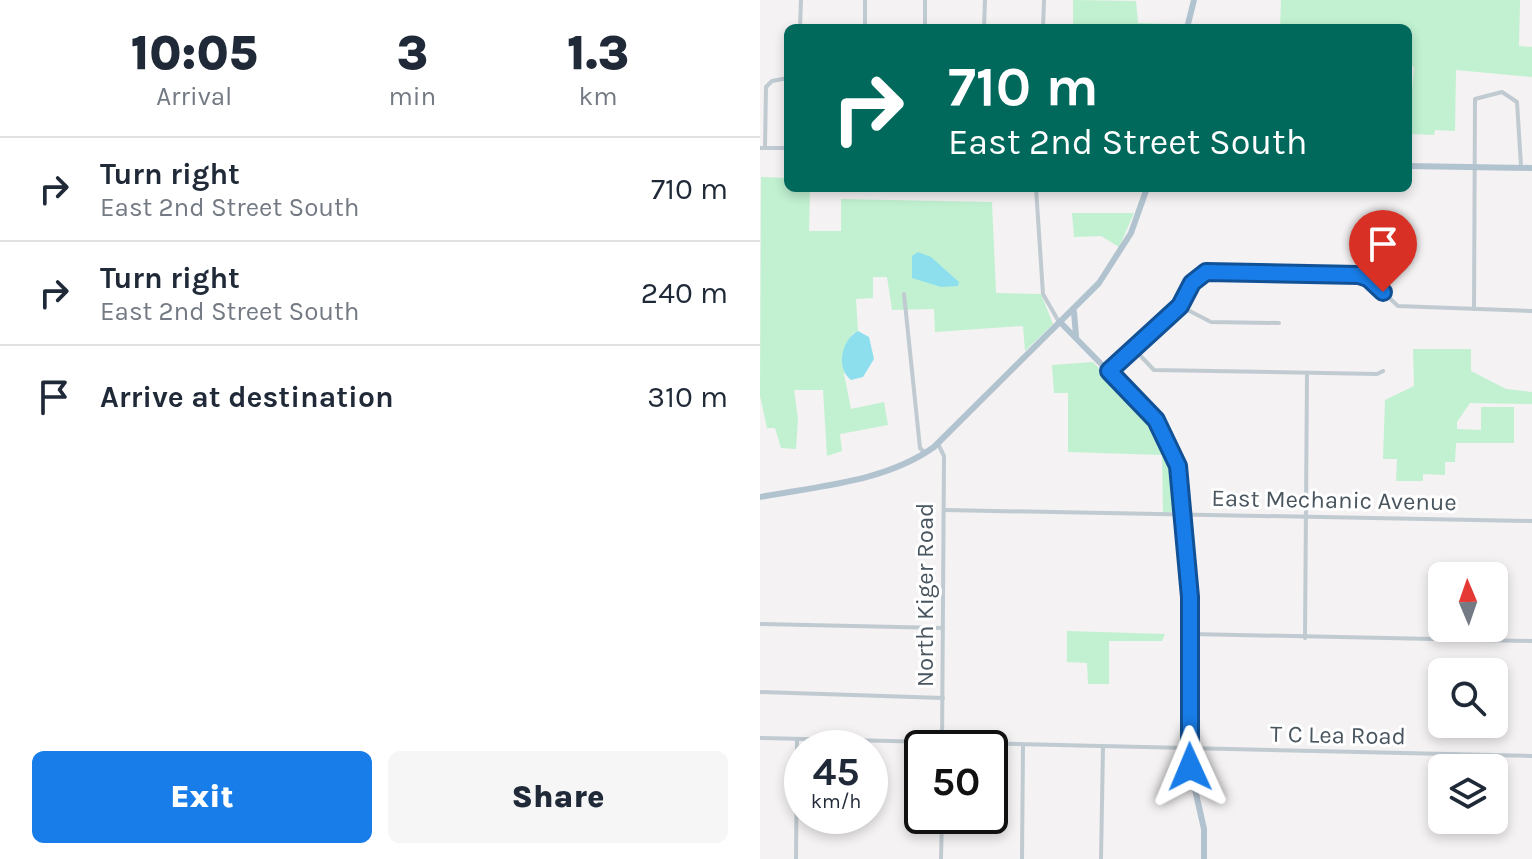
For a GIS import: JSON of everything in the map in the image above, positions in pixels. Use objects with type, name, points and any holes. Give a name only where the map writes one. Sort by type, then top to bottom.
[{"type":"main road","points":[[1188,24],[1194,0]]},
{"type":"main road","points":[[1412,166],[1532,168]]},
{"type":"main road","points":[[760,497],[877,474],[925,453],[938,443],[1099,283],[1124,246],[1145,192]]},
{"type":"main road","points":[[1074,310],[1075,337]]},
{"type":"main road","points":[[1061,323],[1164,431],[1178,466],[1191,634],[1192,783],[1204,829],[1204,859]]},
{"type":"main road","points":[[1046,338],[1060,335],[1075,337]]},
{"type":"street","points":[[800,24],[801,0]]},
{"type":"street","points":[[865,0],[865,24]]},
{"type":"street","points":[[925,0],[925,24]]},
{"type":"street","points":[[984,24],[985,0]]},
{"type":"street","points":[[1043,24],[1044,0]]},
{"type":"street","points":[[784,79],[772,81],[766,87],[762,148],[784,148]]},
{"type":"street","points":[[1474,309],[1474,103],[1490,92],[1502,92],[1517,102],[1521,168]]},
{"type":"street","points":[[1036,192],[1043,294],[1061,323]]},
{"type":"street","points":[[1109,371],[1180,306],[1192,283],[1206,272],[1359,275],[1368,278],[1398,306],[1532,311]]},
{"type":"street","points":[[904,294],[920,448],[925,453]]},
{"type":"street","points":[[1180,306],[1201,320],[1211,322],[1279,323]]},
{"type":"street","points":[[1134,349],[1154,370],[1307,374],[1377,374],[1383,371]]},
{"type":"street","points":[[1305,638],[1307,374]]},
{"type":"street","name":"North Kiger Road","points":[[938,443],[944,456],[942,730]]},
{"type":"street","name":"East Mechanic Avenue","points":[[944,510],[1532,521]]},
{"type":"street","points":[[760,624],[943,628]]},
{"type":"street","points":[[1191,634],[1532,641]]},
{"type":"street","points":[[760,692],[943,698]]},
{"type":"street","name":"T C Lea Road","points":[[760,738],[784,739]]},
{"type":"street","name":"T C Lea Road","points":[[1008,745],[1532,756]]},
{"type":"street","points":[[1022,859],[1023,745]]},
{"type":"street","points":[[1101,859],[1103,747]]},
{"type":"street","points":[[796,834],[796,859]]},
{"type":"street","points":[[941,859],[942,834]]},
{"type":"green space","points":[[1073,0],[1136,1],[1138,23],[1169,24],[1073,24]]},
{"type":"green space","points":[[1281,0],[1520,0],[1519,46],[1532,47],[1532,77],[1456,70],[1455,131],[1435,130],[1434,135],[1412,134],[1412,24],[1280,24]]},
{"type":"green space","points":[[761,177],[784,178],[784,192],[810,192],[809,231],[841,231],[841,199],[992,202],[996,293],[1041,294],[1053,324],[1025,351],[1023,326],[935,332],[934,309],[892,310],[887,277],[873,277],[873,298],[856,299],[858,331],[852,334],[844,374],[851,409],[884,402],[888,425],[840,434],[842,451],[827,456],[823,390],[794,390],[798,419],[796,449],[781,448],[775,428],[767,428],[760,396]]},
{"type":"green space","points":[[1072,213],[1134,213],[1119,247],[1101,236],[1074,237]]},
{"type":"green space","points":[[1413,349],[1471,349],[1471,371],[1506,389],[1532,392],[1532,404],[1470,403],[1457,422],[1457,429],[1481,430],[1481,407],[1514,407],[1514,443],[1456,443],[1455,462],[1445,462],[1445,475],[1423,474],[1423,481],[1396,481],[1397,459],[1383,459],[1385,400],[1414,386]]},
{"type":"green space","points":[[1093,362],[1161,435],[1176,479],[1176,512],[1163,513],[1162,455],[1068,452],[1068,393],[1054,393],[1052,365]]},
{"type":"green space","points":[[1067,631],[1165,634],[1162,641],[1109,641],[1109,684],[1088,684],[1087,663],[1067,662]]},
{"type":"water","points":[[918,252],[931,257],[959,282],[958,286],[941,287],[912,278],[912,256]]},
{"type":"water","points":[[858,331],[869,337],[874,359],[863,377],[851,380],[843,368],[842,354],[848,340]]},
{"type":"route","points":[[1190,767],[1190,597],[1178,466],[1164,431],[1109,371],[1180,306],[1192,283],[1206,272],[1359,275],[1368,278],[1383,292]]}]
